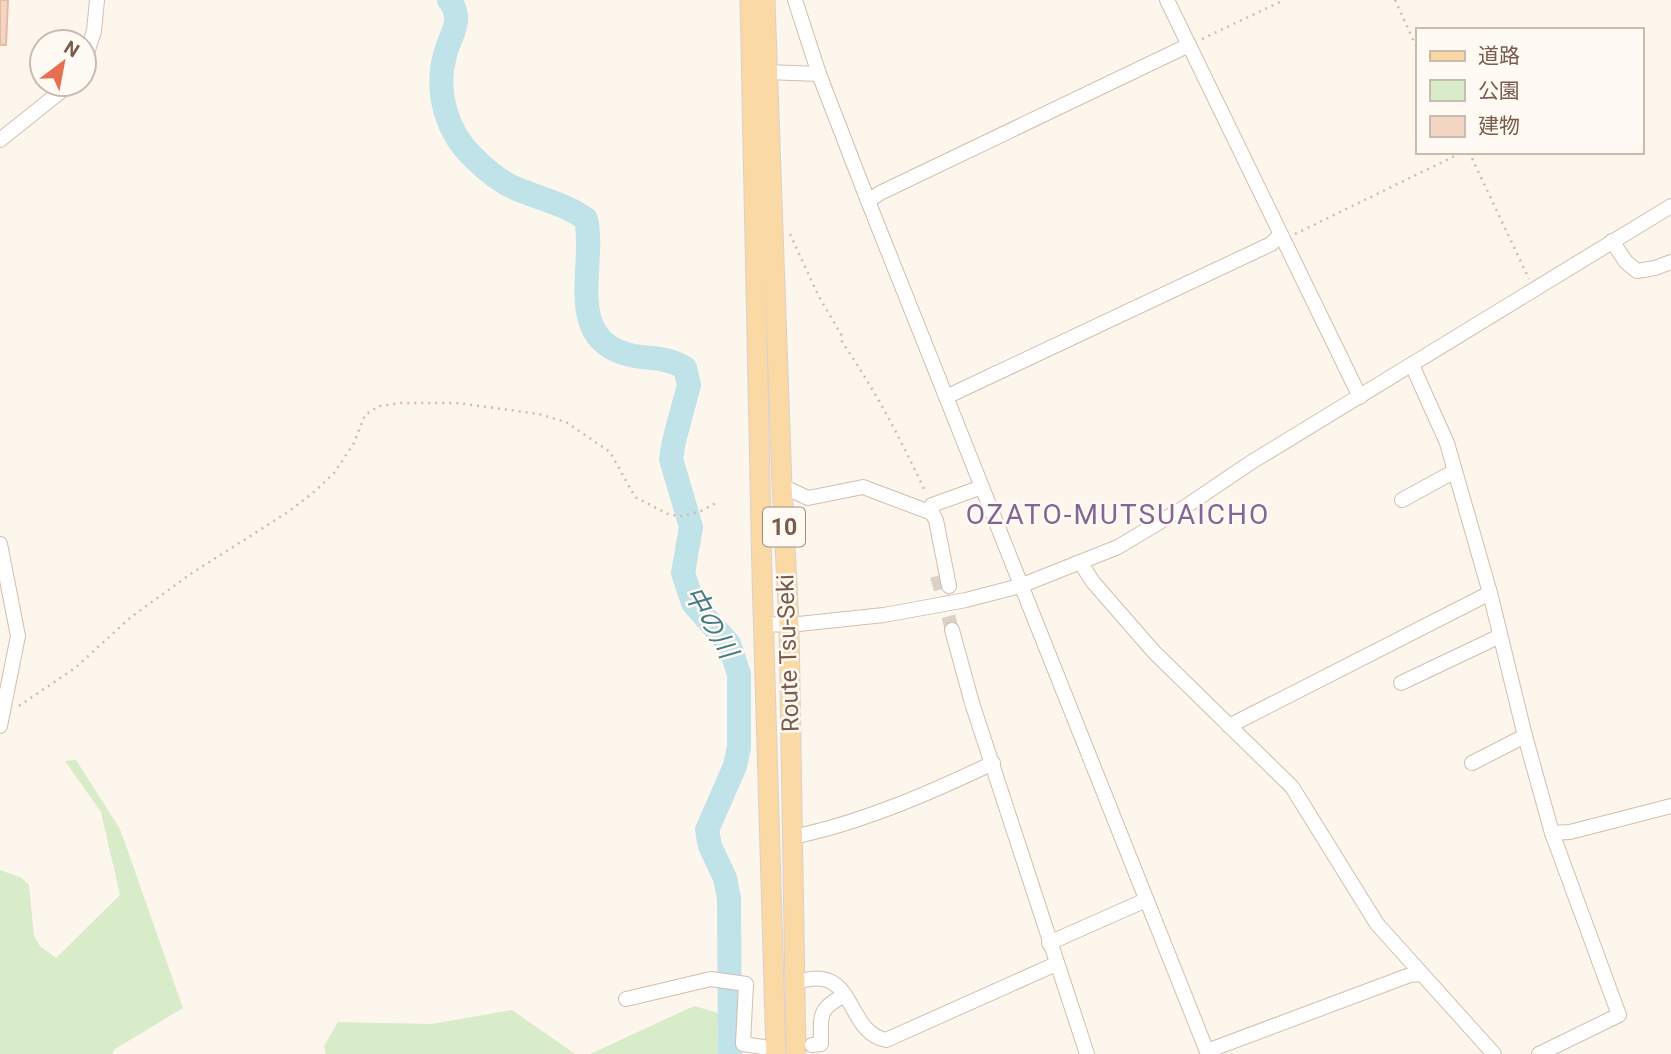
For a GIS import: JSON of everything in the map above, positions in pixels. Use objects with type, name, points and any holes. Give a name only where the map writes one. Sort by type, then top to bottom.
[{"type":"main road","name":"Route Tsu-Seki","points":[[750,0],[765,624],[769,1050]]},
{"type":"main road","name":"Route Tsu-Seki","points":[[765,0],[804,1050]]},
{"type":"street","points":[[94,28],[97,0]]},
{"type":"street","points":[[795,0],[819,74],[868,201],[1208,1053],[1327,1004],[1410,975],[1421,974]]},
{"type":"street","points":[[1167,0],[1360,397]]},
{"type":"street","points":[[868,201],[1189,45]]},
{"type":"street","points":[[767,72],[819,74]]},
{"type":"street","points":[[0,140],[52,98]]},
{"type":"street","points":[[765,624],[789,625],[884,615],[966,600],[1020,586],[1118,547],[1671,206]]},
{"type":"street","points":[[946,397],[1281,238]]},
{"type":"street","points":[[1612,241],[1626,262],[1637,271],[1671,262]]},
{"type":"street","points":[[1412,365],[1447,443],[1490,593],[1552,833],[1619,1016],[1539,1054]]},
{"type":"street","points":[[1402,500],[1455,471]]},
{"type":"street","points":[[782,486],[808,498],[863,487],[930,510],[936,520],[943,581]]},
{"type":"street","points":[[930,510],[982,487]]},
{"type":"street","points":[[0,544],[18,636],[1,722]]},
{"type":"street","points":[[1080,562],[1132,628],[1293,787],[1377,924],[1493,1054]]},
{"type":"street","points":[[1229,726],[1490,593]]},
{"type":"street","points":[[947,629],[1087,1054]]},
{"type":"street","points":[[1401,683],[1500,636]]},
{"type":"street","points":[[1472,763],[1525,736]]},
{"type":"street","points":[[802,835],[888,808],[993,763]]},
{"type":"street","points":[[1552,833],[1570,832],[1671,806]]},
{"type":"street","points":[[1049,943],[1146,900]]},
{"type":"street","points":[[804,980],[823,979],[831,982],[845,995],[863,1027],[886,1040],[1056,964]]},
{"type":"street","points":[[626,999],[698,981],[720,979],[746,984],[743,1044],[769,1050]]},
{"type":"street","points":[[804,1050],[821,1044],[821,1013],[824,1008],[845,995]]},
{"type":"path","points":[[1189,45],[1284,0]]},
{"type":"path","points":[[1395,0],[1416,46]]},
{"type":"path","points":[[1281,238],[1459,154]]},
{"type":"path","points":[[1470,154],[1535,289]]},
{"type":"path","points":[[788,230],[818,295],[842,336],[842,342],[868,379],[895,428],[930,510]]},
{"type":"path","points":[[1,722],[75,668],[131,617],[314,492],[334,473],[354,443],[365,415],[379,406],[401,403],[457,403],[539,414],[566,422],[610,452],[635,497],[670,515],[684,516],[716,503]]},
{"type":"green space","points":[[76,760],[120,829],[183,1008],[115,1049],[112,1054],[0,1054],[0,870],[22,878],[29,885],[34,936],[40,946],[56,958],[120,895],[101,812],[65,761]]},
{"type":"green space","points":[[694,1006],[733,1017],[739,1054],[590,1054]]},
{"type":"green space","points":[[512,1010],[575,1054],[326,1054],[324,1046],[338,1022],[432,1024]]},
{"type":"building","points":[[0,0],[8,0],[6,45],[0,45]]},
{"type":"waterway","name":"中の川","points":[[449,0],[454,7],[456,21],[445,55],[441,83],[445,110],[456,136],[464,148],[500,180],[570,209],[586,219],[588,314],[594,330],[605,344],[623,353],[661,359],[685,368],[689,385],[671,459],[691,527],[683,573],[693,603],[729,644],[739,674],[739,747],[735,766],[707,830],[710,846],[725,878],[729,898],[730,1054]]},
{"type":"tunnel","points":[[937,576],[952,630]]},
{"type":"district","name":"OZATO-MUTSUAICHO","points":[[1118,514]]}]
